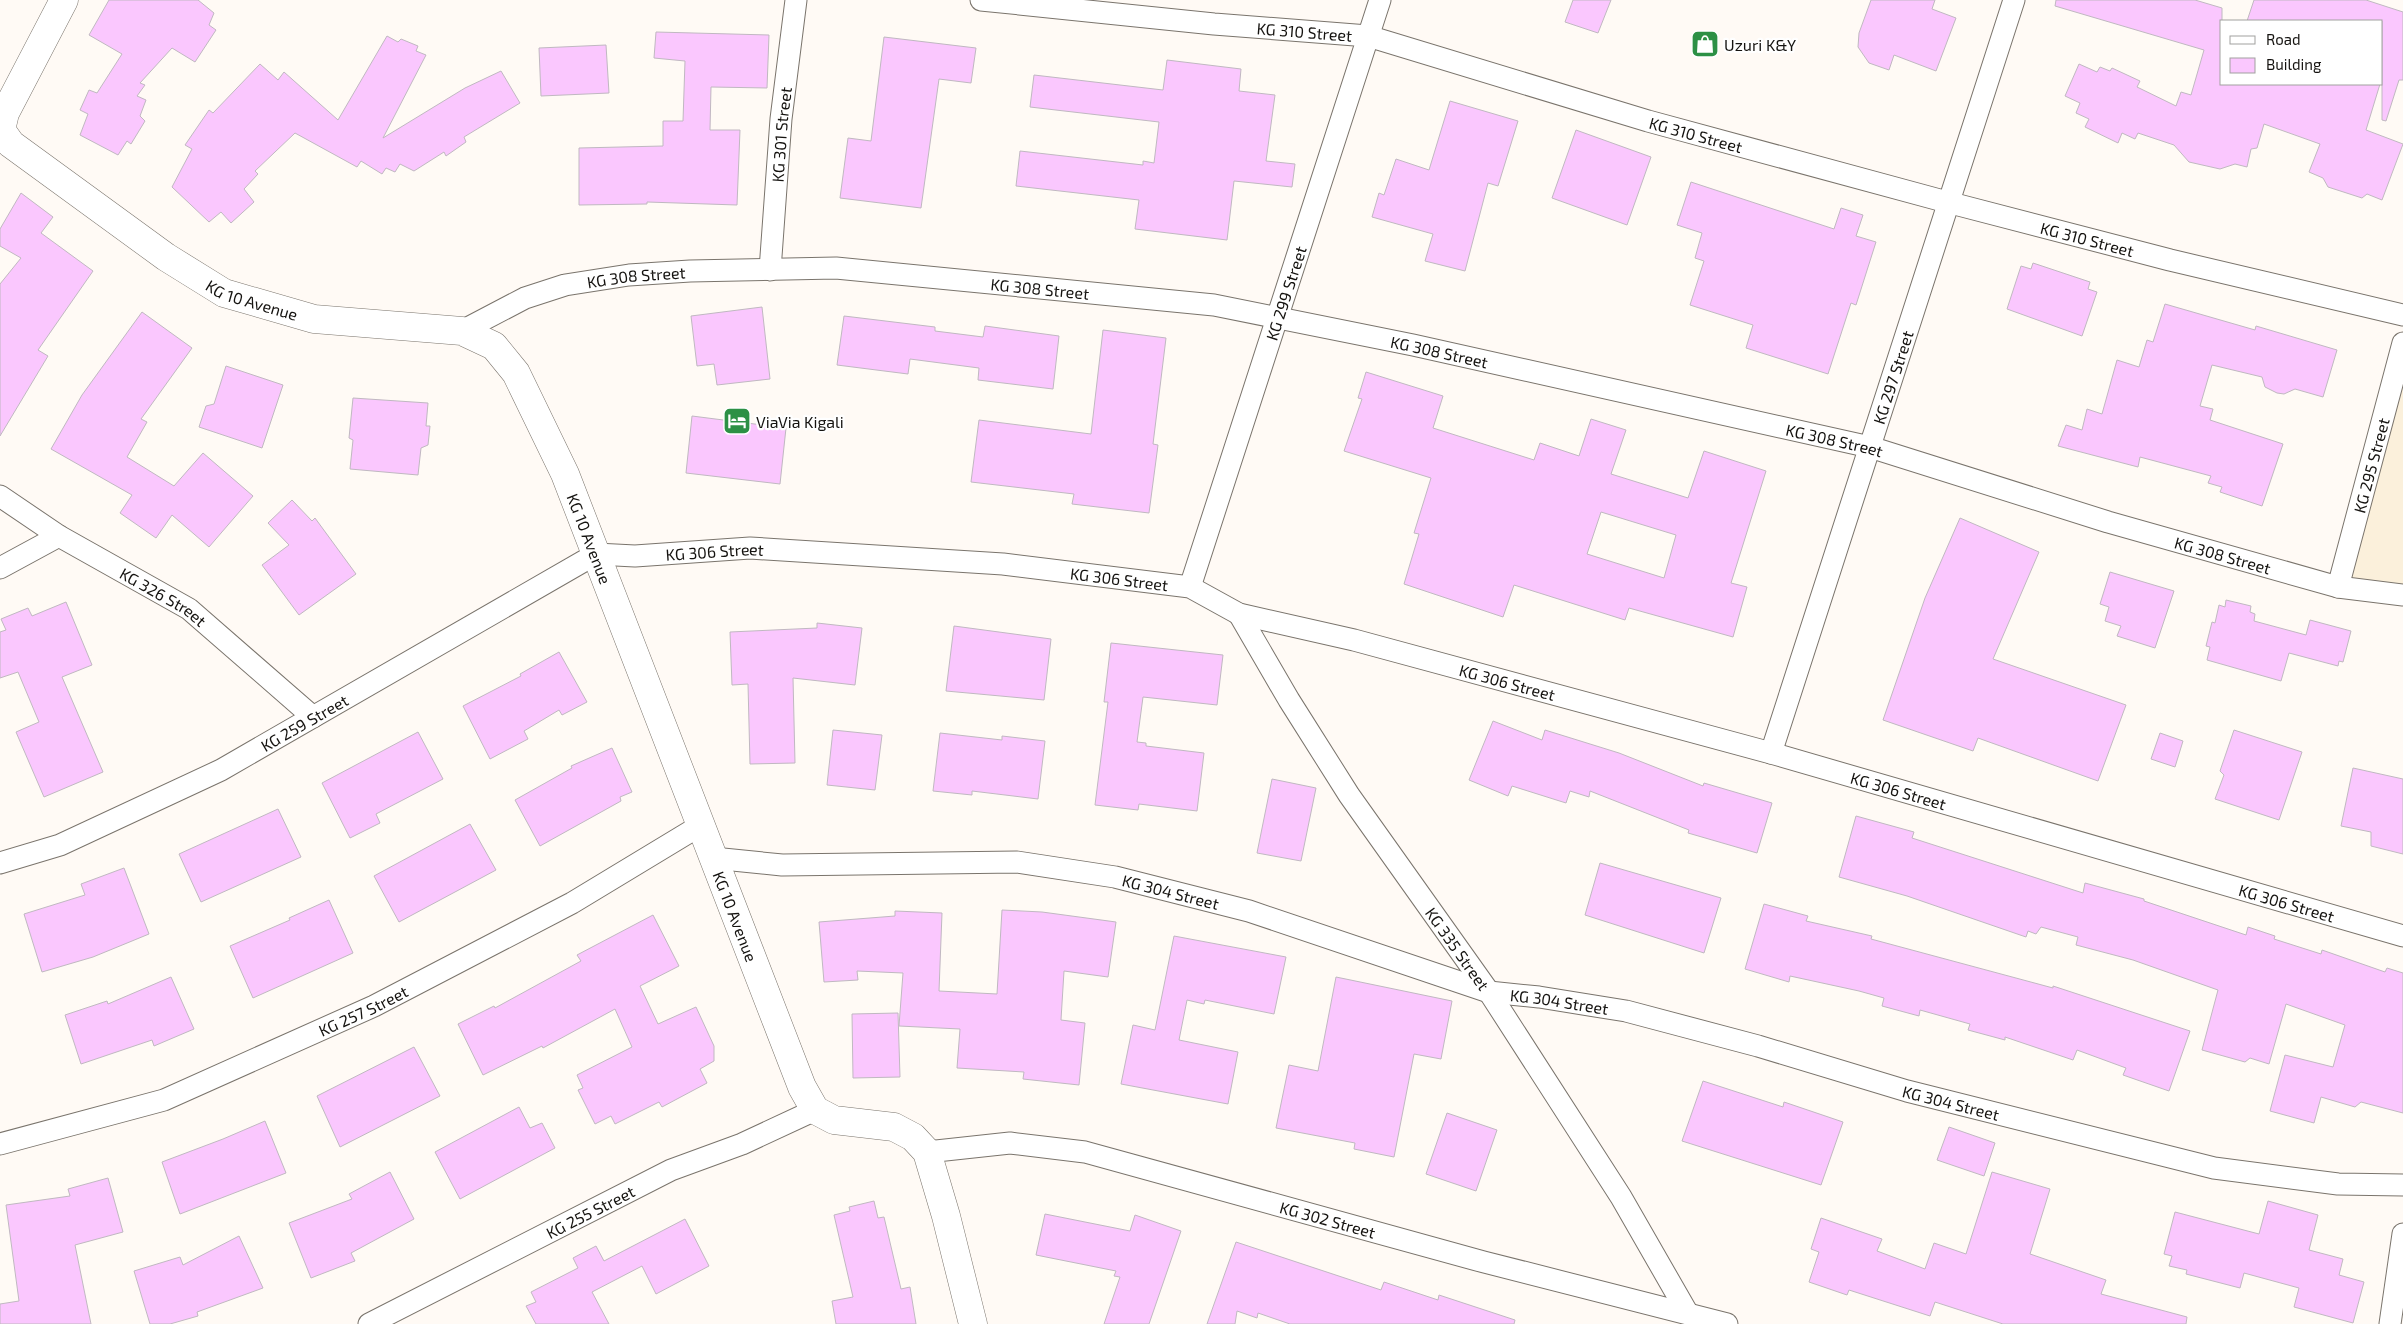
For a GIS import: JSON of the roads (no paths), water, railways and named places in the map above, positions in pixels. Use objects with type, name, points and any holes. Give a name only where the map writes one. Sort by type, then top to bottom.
[{"type":"street","name":"KG 10 Avenue","points":[[64,0],[4,113],[0,130],[11,144],[166,257],[224,293],[314,319],[462,331],[494,346],[516,373],[565,474],[648,693],[702,826],[802,1087],[815,1110]]},
{"type":"street","name":"KG 301 Street","points":[[770,270],[782,119],[796,0]]},
{"type":"street","name":"KG 310 Street","points":[[981,0],[1214,24],[1368,36],[1648,121],[1947,202],[2170,260],[2403,315]]},
{"type":"street","name":"KG 299 Street","points":[[1190,587],[1380,0]]},
{"type":"street","name":"KG 297 Street","points":[[1771,753],[1947,202],[2014,0]]},
{"type":"street","name":"KG 308 Street","points":[[462,331],[525,298],[565,285],[629,275],[690,271],[836,268],[1052,287],[1214,305],[1413,345],[1870,447],[2108,522],[2338,587],[2403,595]]},
{"type":"street","name":"KG 295 Street","points":[[2338,587],[2403,343]]},
{"type":"street","name":"KG 326 Street","points":[[0,496],[59,536],[190,609],[313,717]]},
{"type":"street","points":[[0,568],[59,536]]},
{"type":"street","name":"KG 306 Street","points":[[596,554],[635,556],[750,548],[1002,564],[1190,587],[1239,614],[1354,640],[1771,753],[2403,936]]},
{"type":"street","name":"KG 259 Street","points":[[0,864],[60,845],[221,770],[596,554]]},
{"type":"street","name":"KG 335 Street","points":[[1239,614],[1289,700],[1349,795],[1489,992],[1621,1197],[1687,1312]]},
{"type":"street","name":"KG 257 Street","points":[[0,1144],[164,1100],[374,1006],[572,903],[702,826]]},
{"type":"street","name":"KG 304 Street","points":[[713,858],[782,865],[1017,862],[1115,877],[1249,911],[1489,992],[1539,997],[1626,1011],[1758,1046],[1907,1091],[2214,1168],[2338,1184],[2403,1185]]},
{"type":"street","points":[[815,1110],[834,1120],[894,1127],[913,1137],[927,1152],[946,1216],[973,1324]]},
{"type":"street","name":"KG 255 Street","points":[[369,1324],[671,1170],[742,1144],[815,1110]]},
{"type":"street","name":"KG 302 Street","points":[[927,1152],[1010,1143],[1085,1152],[1484,1262],[1687,1312],[1727,1324]]},
{"type":"street","points":[[2390,1324],[2403,1234]]},
{"type":"place","name":"Uzuri K&Y","points":[[1705,44]]},
{"type":"place","name":"ViaVia Kigali","points":[[737,421]]}]
